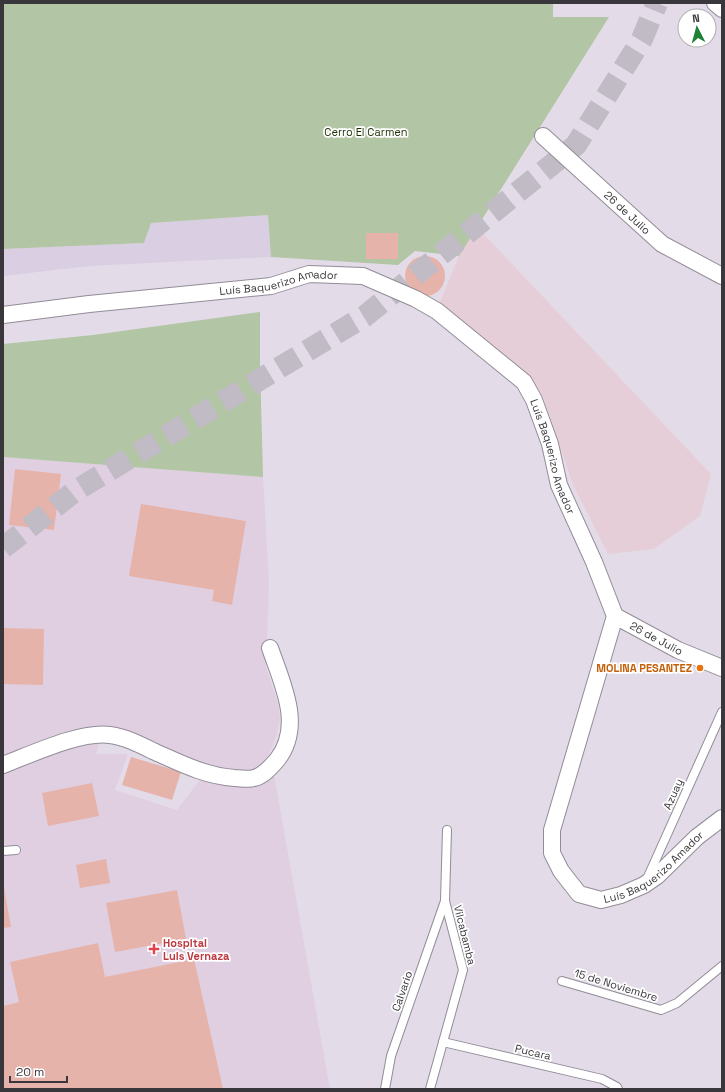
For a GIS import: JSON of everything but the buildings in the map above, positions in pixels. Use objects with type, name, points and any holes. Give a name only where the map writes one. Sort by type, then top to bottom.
[{"type":"street","points":[[715,3],[722,9]]},
{"type":"street","name":"26 de Julio","points":[[542,136],[662,244],[722,276]]},
{"type":"street","name":"Luís Baquerizo Amador","points":[[3,315],[89,304],[271,286],[309,274],[363,276],[416,299],[437,311],[524,382],[534,400],[550,444],[559,485],[594,562],[615,616],[552,830],[552,853],[561,871],[579,894],[601,900],[621,895],[644,885],[657,876],[697,837],[722,818]]},
{"type":"street","name":"26 de Julio","points":[[615,616],[678,650],[722,668]]},
{"type":"street","points":[[3,765],[76,738],[90,735],[109,735],[128,739],[189,768],[219,777],[253,779],[266,772],[276,762],[284,751],[288,738],[290,721],[289,701],[270,648]]},
{"type":"lane","name":"Azuay","points":[[644,885],[722,712]]},
{"type":"lane","name":"Vilcabamba","points":[[430,1089],[463,970],[445,901],[447,830]]},
{"type":"lane","points":[[3,851],[16,850]]},
{"type":"lane","name":"Calvario","points":[[385,1089],[391,1056],[445,901]]},
{"type":"lane","name":"15 de Noviembre","points":[[562,981],[661,1010],[677,1003],[722,966]]},
{"type":"lane","name":"Pucara","points":[[443,1042],[602,1079],[617,1088]]},
{"type":"shaded area","points":[[268,215],[271,257],[90,266],[3,276],[3,249],[144,243],[151,223]]},
{"type":"shaded area","points":[[477,227],[711,474],[700,516],[654,549],[608,554],[573,485],[544,399],[531,378],[439,304],[459,256]]},
{"type":"shaded area","points":[[3,457],[263,477],[269,585],[266,667],[278,703],[280,719],[276,737],[270,752],[330,1089],[3,1089]],"holes":[[[104,728],[207,770],[177,810],[115,790],[128,754],[96,754]]]},
{"type":"green space","name":"Cerro El Carmen","points":[[3,3],[553,3],[553,17],[609,17],[459,256],[415,251],[398,265],[271,257],[268,215],[151,223],[144,243],[3,249]]},
{"type":"green space","points":[[260,312],[263,477],[3,457],[3,344],[93,335]]},
{"type":"tunnel","points":[[3,548],[75,491],[365,316],[576,145],[642,39],[657,3]]},
{"type":"place","name":"MOLINA PESANTEZ","points":[[700,668]]},
{"type":"place","name":"Hospital Luis Vernaza","points":[[154,949]]}]
